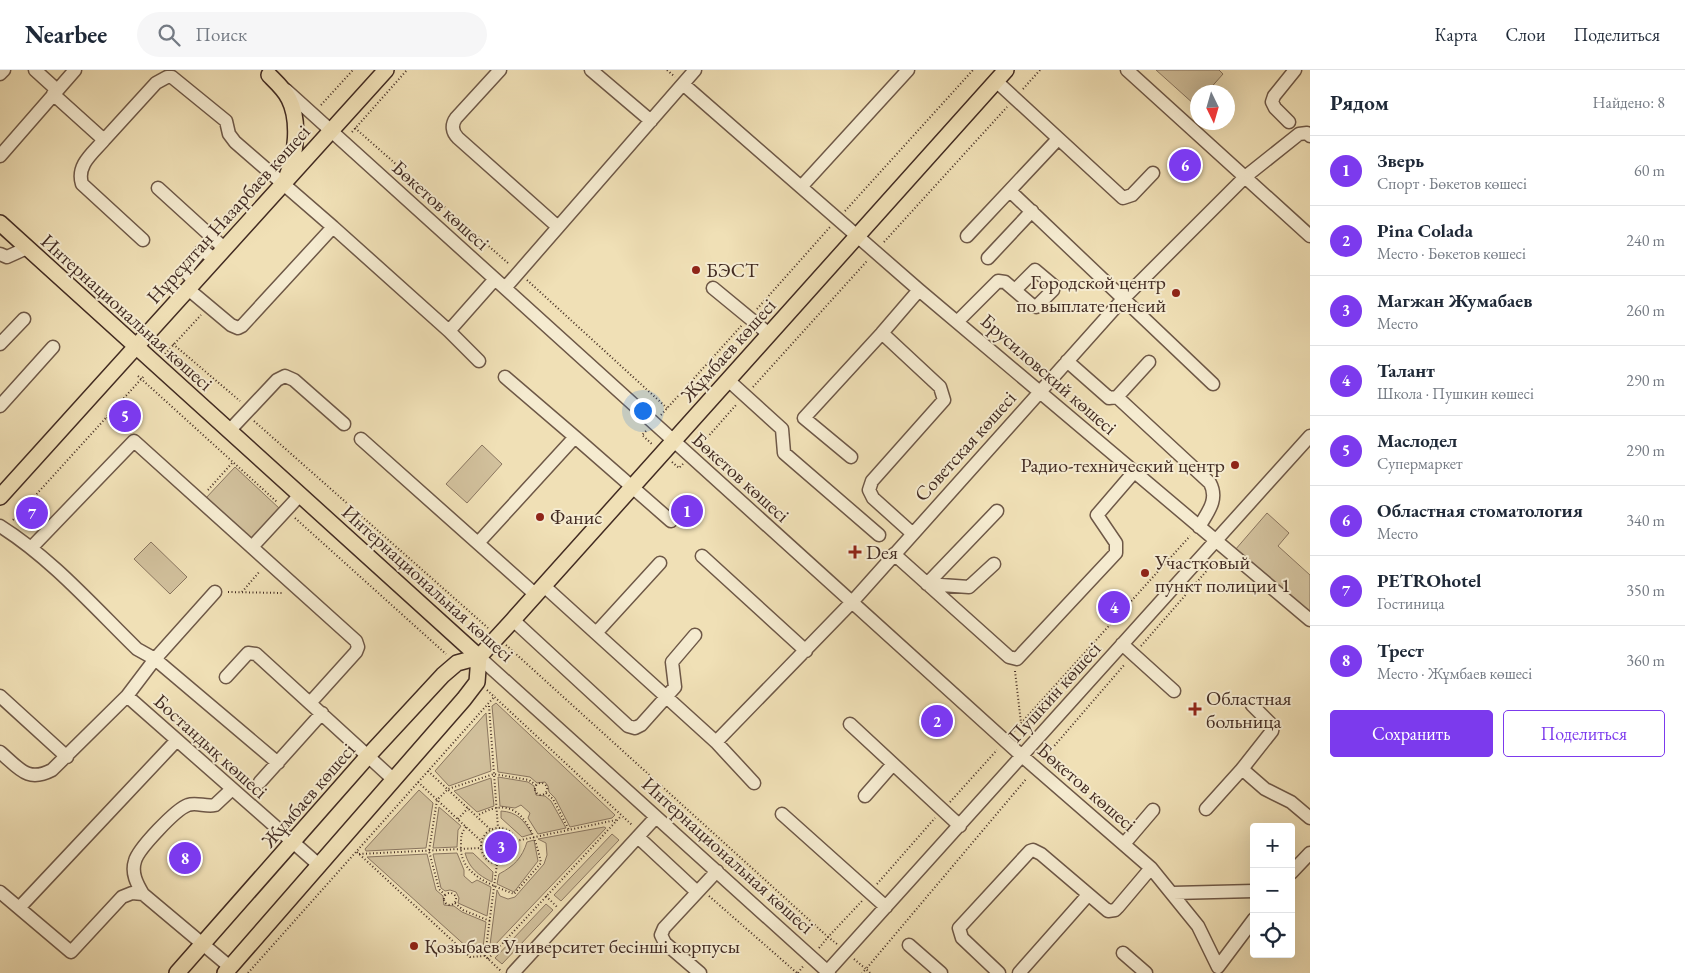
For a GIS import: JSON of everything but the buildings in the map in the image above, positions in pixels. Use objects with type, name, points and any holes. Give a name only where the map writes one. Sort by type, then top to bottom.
[{"type":"main road","name":"Нұрсұлтан Назарбаев көшесі","points":[[2,492],[386,70]]},
{"type":"main road","points":[[267,72],[288,97],[294,114],[293,154],[284,182]]},
{"type":"main road","name":"Жұмбаев көшесі","points":[[177,973],[294,843],[368,756],[456,663],[479,656],[513,620],[1001,76]]},
{"type":"main road","name":"Интернациональная көшесі","points":[[0,223],[479,656]]},
{"type":"main road","points":[[228,970],[320,866],[476,682],[479,656]]},
{"type":"street","points":[[0,74],[4,70]]},
{"type":"street","points":[[35,70],[104,140]]},
{"type":"street","points":[[0,156],[75,70]]},
{"type":"street","points":[[500,70],[456,118],[452,126],[453,131],[458,138],[558,227]]},
{"type":"street","points":[[591,70],[651,121]]},
{"type":"street","points":[[448,331],[500,284],[519,272],[695,70]]},
{"type":"street","points":[[801,187],[908,70]]},
{"type":"street","points":[[1127,70],[1310,236]]},
{"type":"street","points":[[1289,122],[1275,108],[1272,102],[1274,96],[1295,70]]},
{"type":"street","name":"Бөкетов көшесі","points":[[267,72],[673,442],[853,601],[1005,741],[1151,868],[1173,893],[1205,938],[1218,970]]},
{"type":"street","points":[[1001,76],[1015,98],[1123,198],[1132,195],[1153,172]]},
{"type":"street","points":[[143,240],[82,184],[80,177],[82,166],[156,83],[161,79],[172,77],[226,121],[231,138],[284,182],[479,361]]},
{"type":"street","name":"Брусиловский көшесі","points":[[683,84],[919,290],[1310,620]]},
{"type":"street","name":"Советская көшесі","points":[[716,742],[853,601],[1123,299],[1245,177],[1299,134],[1307,133],[1310,136]]},
{"type":"street","points":[[967,236],[1058,139]]},
{"type":"street","points":[[158,188],[219,254]]},
{"type":"street","points":[[1010,191],[1213,384]]},
{"type":"street","points":[[988,258],[1032,212]]},
{"type":"street","points":[[191,285],[208,306],[231,325],[238,328],[242,326],[333,227]]},
{"type":"street","points":[[0,254],[7,257],[28,248]]},
{"type":"street","points":[[958,321],[998,281],[1003,281],[1015,290]]},
{"type":"street","points":[[713,288],[769,334]]},
{"type":"street","points":[[852,457],[804,418],[919,290]]},
{"type":"street","points":[[0,344],[24,318]]},
{"type":"street","points":[[882,333],[940,388],[944,395],[942,404],[872,481],[869,490],[873,498],[913,534]]},
{"type":"street","points":[[0,406],[53,347]]},
{"type":"street","points":[[1067,361],[1109,398],[1117,397],[1149,362]]},
{"type":"street","points":[[229,431],[277,380],[285,376],[294,380],[344,424]]},
{"type":"street","points":[[505,377],[633,486],[670,521]]},
{"type":"street","points":[[728,380],[782,429],[784,453],[878,535]]},
{"type":"street","points":[[1117,397],[1210,483],[1214,492],[1213,502],[1199,527]]},
{"type":"street","name":"Пушкин көшесі","points":[[828,972],[1310,436]]},
{"type":"street","points":[[478,544],[575,437]]},
{"type":"street","points":[[360,439],[478,544],[597,632],[716,742],[754,783]]},
{"type":"street","points":[[31,548],[134,441],[356,641],[358,646],[356,652],[310,703]]},
{"type":"street","points":[[894,554],[1014,660],[1020,657],[1116,553],[1116,544],[1097,515],[1134,472]]},
{"type":"street","points":[[252,547],[300,495]]},
{"type":"street","points":[[927,584],[997,511]]},
{"type":"street","points":[[3,528],[31,548],[137,649],[155,659],[278,763]]},
{"type":"street","points":[[702,556],[806,651]]},
{"type":"street","points":[[597,632],[660,563]]},
{"type":"street","points":[[927,584],[969,587],[994,564]]},
{"type":"street","points":[[0,752],[24,772],[35,776],[52,770],[68,757],[127,696],[155,659],[215,592]]},
{"type":"street","points":[[513,620],[631,728],[641,725],[676,686],[672,662],[695,635]]},
{"type":"street","points":[[1122,644],[1174,691]]},
{"type":"street","points":[[226,677],[252,652],[322,713],[394,780]]},
{"type":"street","name":"Интернациональная көшесі","points":[[479,656],[828,972]]},
{"type":"street","points":[[0,696],[68,757]]},
{"type":"street","name":"Бостандық көшесі","points":[[127,696],[231,790],[320,866]]},
{"type":"street","points":[[1206,809],[1242,769],[1272,731],[1271,722],[1252,705]]},
{"type":"street","points":[[260,782],[322,713]]},
{"type":"street","points":[[850,724],[960,826]]},
{"type":"street","points":[[19,908],[177,740]]},
{"type":"street","points":[[865,796],[893,764]]},
{"type":"street","points":[[1242,769],[1265,789],[1291,802],[1310,818]]},
{"type":"street","points":[[228,970],[203,944],[143,894],[134,874],[137,855],[179,810],[189,804],[215,805],[231,790]]},
{"type":"street","points":[[1124,844],[1153,810]]},
{"type":"street","points":[[782,814],[886,907]]},
{"type":"street","points":[[513,973],[641,836],[656,817]]},
{"type":"street","points":[[641,836],[697,892]]},
{"type":"street","points":[[999,973],[962,938],[959,928],[1027,854],[1033,850],[1041,854],[1108,911],[1115,910],[1151,868]]},
{"type":"street","points":[[1295,869],[1310,853]]},
{"type":"street","points":[[700,973],[665,943],[661,931],[717,871]]},
{"type":"street","points":[[1173,893],[1250,891]]},
{"type":"street","points":[[0,892],[70,952],[122,898],[132,893],[143,894]]},
{"type":"street","points":[[1019,973],[1088,895]]},
{"type":"street","points":[[1218,970],[1250,925]]},
{"type":"street","points":[[909,944],[941,973]]},
{"type":"street","points":[[1123,953],[1146,973]]},
{"type":"path","points":[[313,114],[353,70]]},
{"type":"path","points":[[343,142],[407,70]]},
{"type":"path","points":[[653,423],[973,70]]},
{"type":"path","points":[[690,457],[1040,70]]},
{"type":"path","points":[[355,128],[519,272],[667,408]]},
{"type":"path","points":[[165,354],[208,306]]},
{"type":"path","points":[[174,344],[240,401],[245,414],[497,636],[828,938],[1199,527]]},
{"type":"path","points":[[138,376],[456,663]]},
{"type":"path","points":[[3,528],[144,376]]},
{"type":"path","points":[[107,417],[134,441]]},
{"type":"path","points":[[199,499],[233,462]]},
{"type":"path","points":[[241,592],[268,562]]},
{"type":"path","points":[[215,592],[303,593]]},
{"type":"path","points":[[1014,660],[1021,723]]},
{"type":"path","points":[[476,682],[495,696],[641,836]]},
{"type":"path","points":[[248,973],[358,853],[428,770],[489,705],[495,696]]},
{"type":"path","points":[[489,705],[498,828]]},
{"type":"path","points":[[428,770],[491,830]]},
{"type":"path","points":[[455,903],[450,905],[446,903],[445,895],[439,889],[429,851],[438,800],[448,789],[494,774],[529,780],[536,785],[537,794],[541,796],[546,793]]},
{"type":"path","points":[[418,782],[481,841]]},
{"type":"path","points":[[536,785],[541,783],[545,785],[546,793],[553,799],[569,830]]},
{"type":"path","points":[[458,819],[468,808]]},
{"type":"path","points":[[466,827],[462,832],[460,849],[464,864],[478,878],[514,894],[541,863],[536,837],[526,820],[514,809],[497,808],[477,816]]},
{"type":"path","points":[[488,959],[621,816]]},
{"type":"path","points":[[516,841],[618,819]]},
{"type":"path","points":[[498,828],[506,830],[516,841],[515,854],[508,861],[497,864],[483,855],[481,841],[491,830],[498,828]]},
{"type":"path","points":[[358,853],[481,848]]},
{"type":"path","points":[[358,853],[470,957],[485,956],[503,973]]},
{"type":"path","points":[[485,956],[497,864]]},
{"type":"path","points":[[445,895],[450,892],[455,894],[455,903]]},
{"type":"path","points":[[546,896],[567,916]]},
{"type":"path","points":[[455,903],[463,910],[490,921]]},
{"type":"path","points":[[731,917],[797,973]]},
{"type":"path","points":[[866,969],[870,973]]},
{"type":"shaded area","points":[[1156,70],[1219,70],[1223,74],[1213,85],[1190,85],[1190,101]]},
{"type":"shaded area","points":[[482,445],[502,464],[467,503],[446,484]]},
{"type":"shaded area","points":[[235,467],[280,509],[251,541],[205,499]]},
{"type":"shaded area","points":[[1267,513],[1289,533],[1278,546],[1310,575],[1310,612],[1235,550]]},
{"type":"shaded area","points":[[151,542],[187,577],[170,594],[134,559]]},
{"type":"shaded area","points":[[496,703],[615,815],[612,818],[570,827],[545,782],[537,783],[530,777],[498,772],[492,706]]},
{"type":"shaded area","points":[[486,713],[491,771],[449,786],[435,771]]},
{"type":"shaded area","points":[[498,777],[528,782],[534,786],[536,795],[545,796],[551,801],[566,828],[538,834],[528,818],[530,813],[521,805],[515,808],[500,806]]},
{"type":"shaded area","points":[[491,778],[494,806],[477,812],[454,791]]},
{"type":"shaded area","points":[[419,790],[433,803],[426,848],[366,851],[365,849]]},
{"type":"shaded area","points":[[439,807],[461,826],[458,830],[457,847],[433,848]]},
{"type":"shaded area","points":[[501,811],[516,815],[532,834],[522,837],[501,818]]},
{"type":"shaded area","points":[[606,828],[493,947],[490,945],[497,890],[500,896],[508,899],[515,897],[544,864],[547,855],[546,843],[538,839]]},
{"type":"shaded area","points":[[612,834],[619,840],[561,901],[554,895]]},
{"type":"shaded area","points":[[534,840],[538,861],[514,892],[497,884],[499,874],[517,861],[523,853],[527,842]]},
{"type":"shaded area","points":[[457,853],[464,870],[464,876],[472,883],[477,880],[491,887],[487,916],[458,903],[459,898],[456,892],[445,891],[441,888],[433,854]]},
{"type":"shaded area","points":[[465,853],[473,853],[493,872],[492,882],[482,877],[475,870],[469,863]]},
{"type":"shaded area","points":[[427,854],[436,890],[443,896],[444,905],[454,906],[462,912],[486,922],[483,948],[469,949],[367,857]]},
{"type":"shaded area","points":[[546,904],[553,910],[502,964],[495,958]]},
{"type":"place","name":"Областная стоматология","points":[[1185,165]]},
{"type":"place","name":"БЭСТ","points":[[696,270]]},
{"type":"place","name":"Городской центр по выплате пенсий","points":[[1176,293]]},
{"type":"place","name":"Маслодел","points":[[125,416]]},
{"type":"place","name":"Радио-технический центр","points":[[1235,465]]},
{"type":"place","name":"Зверь","points":[[687,511]]},
{"type":"place","name":"PETROhotel","points":[[32,513]]},
{"type":"place","name":"Фанис","points":[[540,517]]},
{"type":"place","name":"Deя","points":[[855,552]]},
{"type":"place","name":"Участковый пункт полиции 1","points":[[1145,573]]},
{"type":"place","name":"Талант","points":[[1114,607]]},
{"type":"place","name":"Областная больница","points":[[1195,709]]},
{"type":"place","name":"Pina Colada","points":[[937,721]]},
{"type":"place","name":"Магжан Жумабаев","points":[[501,847]]},
{"type":"place","name":"Трест","points":[[185,858]]},
{"type":"place","name":"Қозыбаев Университет бесінші корпусы","points":[[414,946]]}]
